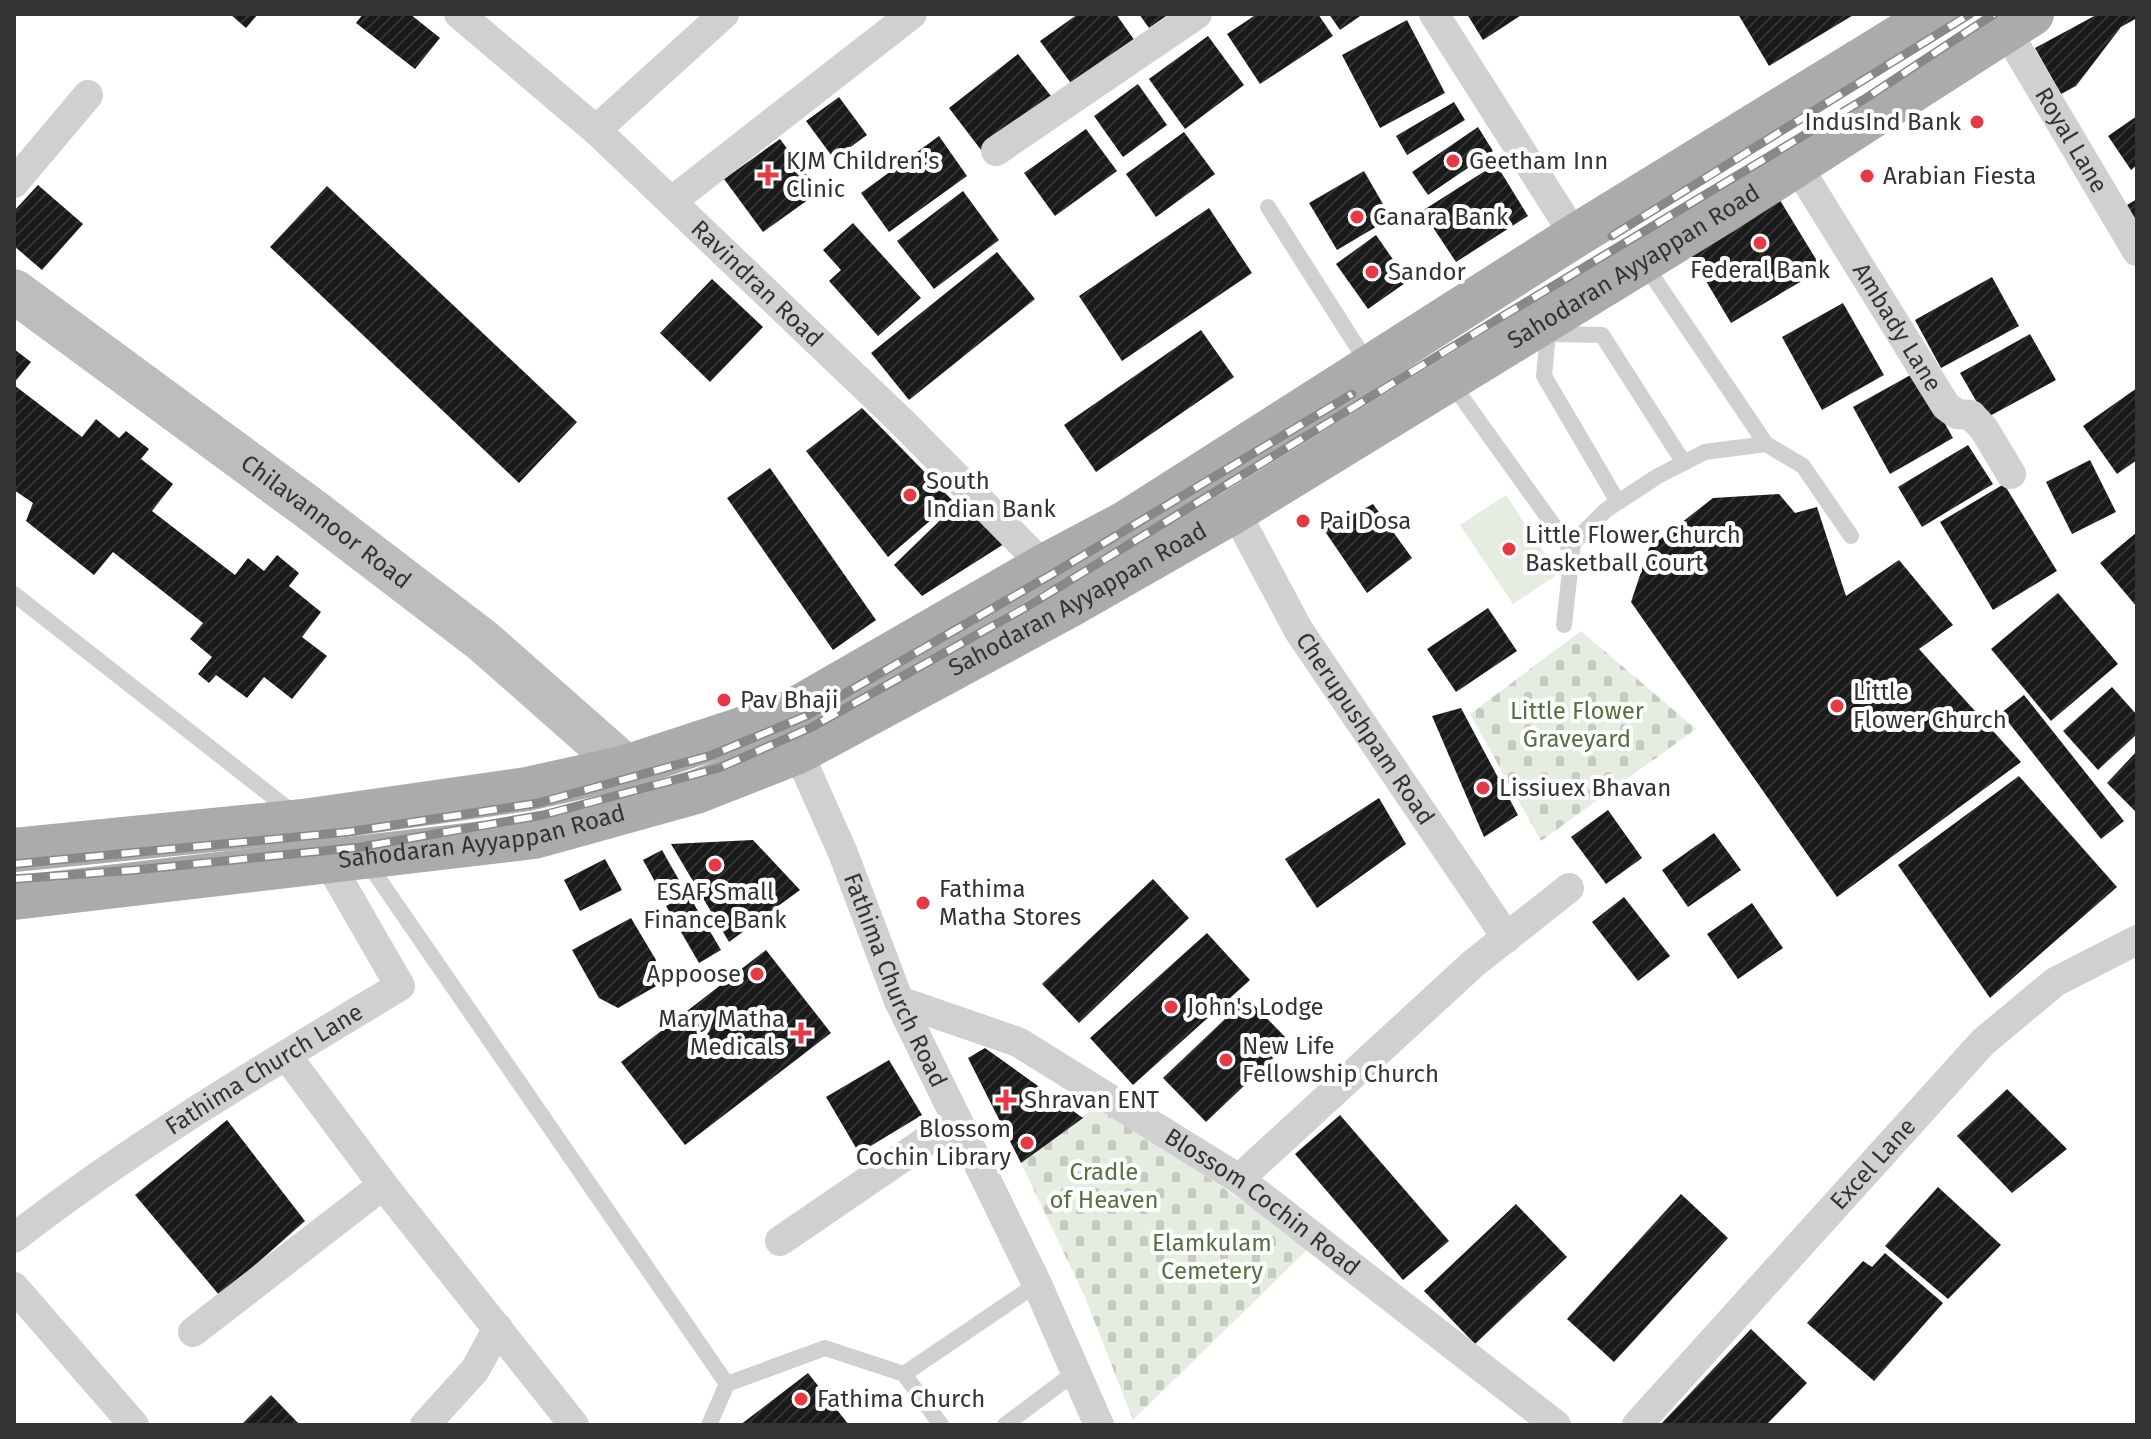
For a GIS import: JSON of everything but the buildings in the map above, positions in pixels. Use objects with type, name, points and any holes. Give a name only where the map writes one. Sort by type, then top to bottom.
[{"type":"main road","name":"Sahodaran Ayyappan Road","points":[[14,898],[534,837],[696,792],[792,733],[1044,566],[1125,523],[1575,236],[1936,14]]},
{"type":"main road","name":"Sahodaran Ayyappan Road","points":[[14,850],[303,821],[527,789],[792,733],[1069,606],[1235,511],[1449,380],[1544,329],[1642,261],[1796,164],[2012,19]]},
{"type":"street","name":"Ravindran Road","points":[[459,14],[596,130],[672,201],[901,421],[1044,566]]},
{"type":"street","points":[[596,130],[724,14]]},
{"type":"street","points":[[672,201],[912,14]]},
{"type":"street","points":[[996,151],[1197,14]]},
{"type":"street","points":[[1434,14],[1575,236]]},
{"type":"street","name":"Royal Lane","points":[[2012,19],[2137,251]]},
{"type":"street","points":[[14,183],[88,95]]},
{"type":"street","name":"Ambady Lane","points":[[1796,164],[1946,406],[1957,414],[1971,415],[1984,429],[2011,474]]},
{"type":"street","name":"Chilavannoor Road","points":[[14,291],[313,511],[471,632],[626,767]]},
{"type":"street","name":"Cherupushpam Road","points":[[1235,511],[1299,631],[1507,938]]},
{"type":"street","name":"Fathima Church Road","points":[[792,733],[843,853],[899,1001],[1037,1284],[1099,1425]]},
{"type":"street","name":"Fathima Church Lane","points":[[14,1238],[82,1185],[400,986],[346,860]]},
{"type":"street","points":[[1239,1179],[1474,963],[1569,888]]},
{"type":"street","name":"Excel Lane","points":[[1637,1425],[1983,1042],[2055,982],[2137,940]]},
{"type":"street","name":"Blossom Cochin Road","points":[[899,1001],[1018,1042],[1239,1179],[1556,1425]]},
{"type":"street","points":[[286,1055],[383,1185],[574,1425]]},
{"type":"street","points":[[780,1241],[957,1120]]},
{"type":"street","points":[[193,1332],[383,1185]]},
{"type":"street","points":[[14,1287],[134,1425]]},
{"type":"street","points":[[425,1425],[475,1370],[498,1328]]},
{"type":"lane","points":[[1268,207],[1369,366]]},
{"type":"lane","points":[[1642,261],[1766,444],[1803,466],[1851,536]]},
{"type":"lane","points":[[1618,502],[1544,376],[1544,329],[1602,335],[1684,463]]},
{"type":"lane","points":[[1449,380],[1572,551]]},
{"type":"lane","points":[[1564,625],[1573,543],[1618,502],[1658,476],[1705,452],[1766,444]]},
{"type":"lane","points":[[14,594],[303,821]]},
{"type":"lane","points":[[346,860],[727,1384]]},
{"type":"lane","points":[[904,1374],[1037,1284]]},
{"type":"lane","points":[[709,1425],[727,1384],[825,1348],[904,1374],[941,1425]]},
{"type":"lane","points":[[1005,1425],[1077,1371]]},
{"type":"green space","name":"Little Flower Church Basketball Court","points":[[1506,495],[1558,574],[1513,604],[1460,525]]},
{"type":"green space","name":"Little Flower Graveyard","points":[[1581,631],[1696,729],[1541,841],[1470,714]]},
{"type":"green space","points":[[1100,1104],[1310,1247],[1133,1420],[1085,1297],[1021,1163]]},
{"type":"railway","points":[[1612,236],[1970,14]]},
{"type":"railway","points":[[14,879],[361,847],[543,815],[719,768],[812,727],[1028,606],[1866,98],[1994,14]]},
{"type":"railway","points":[[14,864],[347,832],[538,803],[712,755],[806,716],[1054,573],[1352,394]]},
{"type":"place","name":"IndusInd Bank","points":[[1977,122]]},
{"type":"place","name":"Geetham Inn","points":[[1453,161]]},
{"type":"place","name":"KJM Children's Clinic","points":[[768,175]]},
{"type":"place","name":"Arabian Fiesta","points":[[1867,176]]},
{"type":"place","name":"Canara Bank","points":[[1357,217]]},
{"type":"place","name":"Federal Bank","points":[[1760,243]]},
{"type":"place","name":"Sandor","points":[[1372,272]]},
{"type":"place","name":"South Indian Bank","points":[[910,495]]},
{"type":"place","name":"Pai Dosa","points":[[1303,521]]},
{"type":"place","name":"Little Flower Church Basketball Court","points":[[1509,549]]},
{"type":"place","name":"Pav Bhaji","points":[[724,700]]},
{"type":"place","name":"Little Flower Church","points":[[1837,706]]},
{"type":"place","name":"Lissiuex Bhavan","points":[[1483,788]]},
{"type":"place","name":"ESAF Small Finance Bank","points":[[715,865]]},
{"type":"place","name":"Fathima Matha Stores","points":[[923,903]]},
{"type":"place","name":"Appoose","points":[[757,974]]},
{"type":"place","name":"John's Lodge","points":[[1171,1007]]},
{"type":"place","name":"Mary Matha Medicals","points":[[801,1033]]},
{"type":"place","name":"New Life Fellowship Church","points":[[1226,1060]]},
{"type":"place","name":"Shravan ENT","points":[[1006,1100]]},
{"type":"place","name":"Blossom Cochin Library","points":[[1027,1143]]},
{"type":"place","name":"Fathima Church","points":[[801,1399]]},
{"type":"park label","name":"Cradle of Heaven","points":[[1104,1186]]},
{"type":"park label","name":"Elamkulam Cemetery","points":[[1212,1257]]}]
